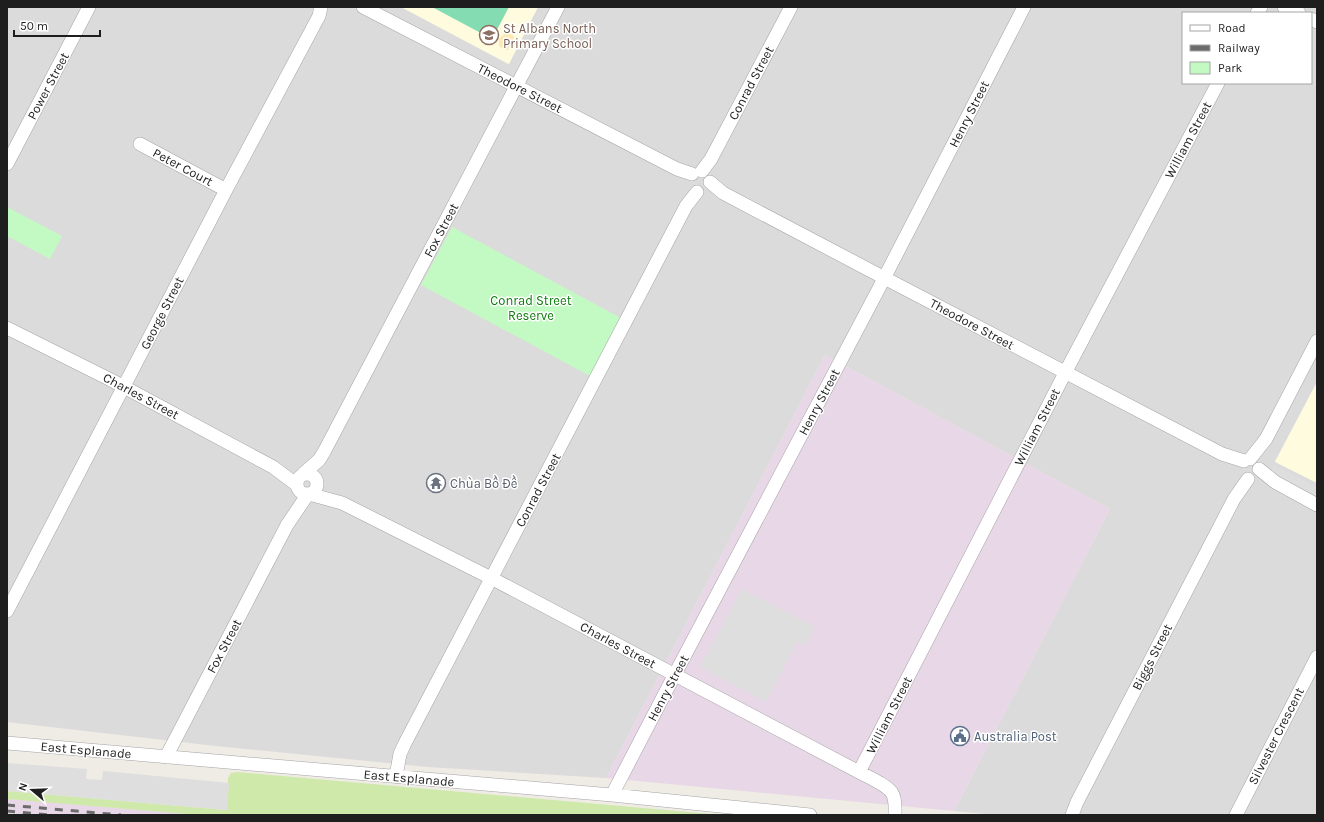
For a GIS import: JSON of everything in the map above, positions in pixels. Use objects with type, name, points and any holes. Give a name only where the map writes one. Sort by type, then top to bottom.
[{"type":"street","name":"Power Street","points":[[7,164],[89,7]]},
{"type":"street","name":"Theodore Street","points":[[363,7],[723,193],[1317,505]]},
{"type":"street","name":"Fox Street","points":[[166,757],[282,535],[303,485],[324,452],[558,7]]},
{"type":"street","name":"Conrad Street","points":[[396,776],[400,754],[404,745],[791,7]]},
{"type":"street","name":"Henry Street","points":[[612,795],[674,674],[884,278],[1024,7]]},
{"type":"street","name":"George Street","points":[[7,612],[226,190],[322,10]]},
{"type":"street","name":"William Street","points":[[859,772],[1065,373],[1217,84]]},
{"type":"street","name":"Peter Court","points":[[140,144],[226,190]]},
{"type":"street","name":"Charles Street","points":[[7,328],[124,387],[273,467],[303,485],[491,578],[859,772],[892,793],[895,801],[895,815]]},
{"type":"street","name":"Biggs Street","points":[[1072,815],[1249,469],[1317,341]]},
{"type":"street","name":"Fox Street","points":[[317,482],[324,452]]},
{"type":"street","name":"Charles Street","points":[[303,485],[310,474],[317,482],[342,503]]},
{"type":"street","name":"Silvester Crescent","points":[[1236,815],[1317,657]]},
{"type":"street","name":"East Esplanade","points":[[7,743],[612,795],[810,815]]},
{"type":"shaded area","points":[[7,7],[401,7],[508,64],[538,7],[1317,7],[1317,382],[1275,461],[1317,483],[1317,815],[997,815],[954,811],[1110,509],[825,355],[606,778],[428,767],[216,746],[7,722]]},
{"type":"shaded area","name":"St Albans North Primary School","points":[[401,7],[538,7],[509,64]]},
{"type":"shaded area","points":[[825,355],[1110,509],[954,811],[606,778]]},
{"type":"shaded area","points":[[1317,382],[1317,483],[1275,462]]},
{"type":"shaded area","points":[[1274,465],[1317,487],[1317,498],[1270,473]]},
{"type":"shaded area","points":[[742,589],[815,627],[804,646],[797,642],[766,702],[700,667]]},
{"type":"shaded area","points":[[7,763],[87,769],[86,779],[102,780],[103,771],[229,783],[227,810],[7,791]]},
{"type":"shaded area","points":[[7,799],[61,803],[199,815],[7,815]]},
{"type":"green space","points":[[432,7],[509,7],[492,39]]},
{"type":"green space","points":[[7,207],[62,236],[50,259],[7,236]]},
{"type":"green space","name":"Conrad Street Reserve","points":[[452,227],[621,318],[590,376],[421,285]]},
{"type":"green space","points":[[237,772],[722,815],[199,815],[7,799],[7,791],[226,810],[229,783],[228,778],[231,773]]},
{"type":"sand","points":[[506,32],[514,36],[508,50],[505,50],[499,46],[499,39]]},
{"type":"railway","points":[[7,805],[121,815]]},
{"type":"railway","points":[[7,811],[49,815]]},
{"type":"place","name":"St Albans North Primary School","points":[[489,35]]},
{"type":"place","name":"Chùa Bồ Đề","points":[[436,483]]},
{"type":"place","name":"Australia Post","points":[[960,736]]}]
